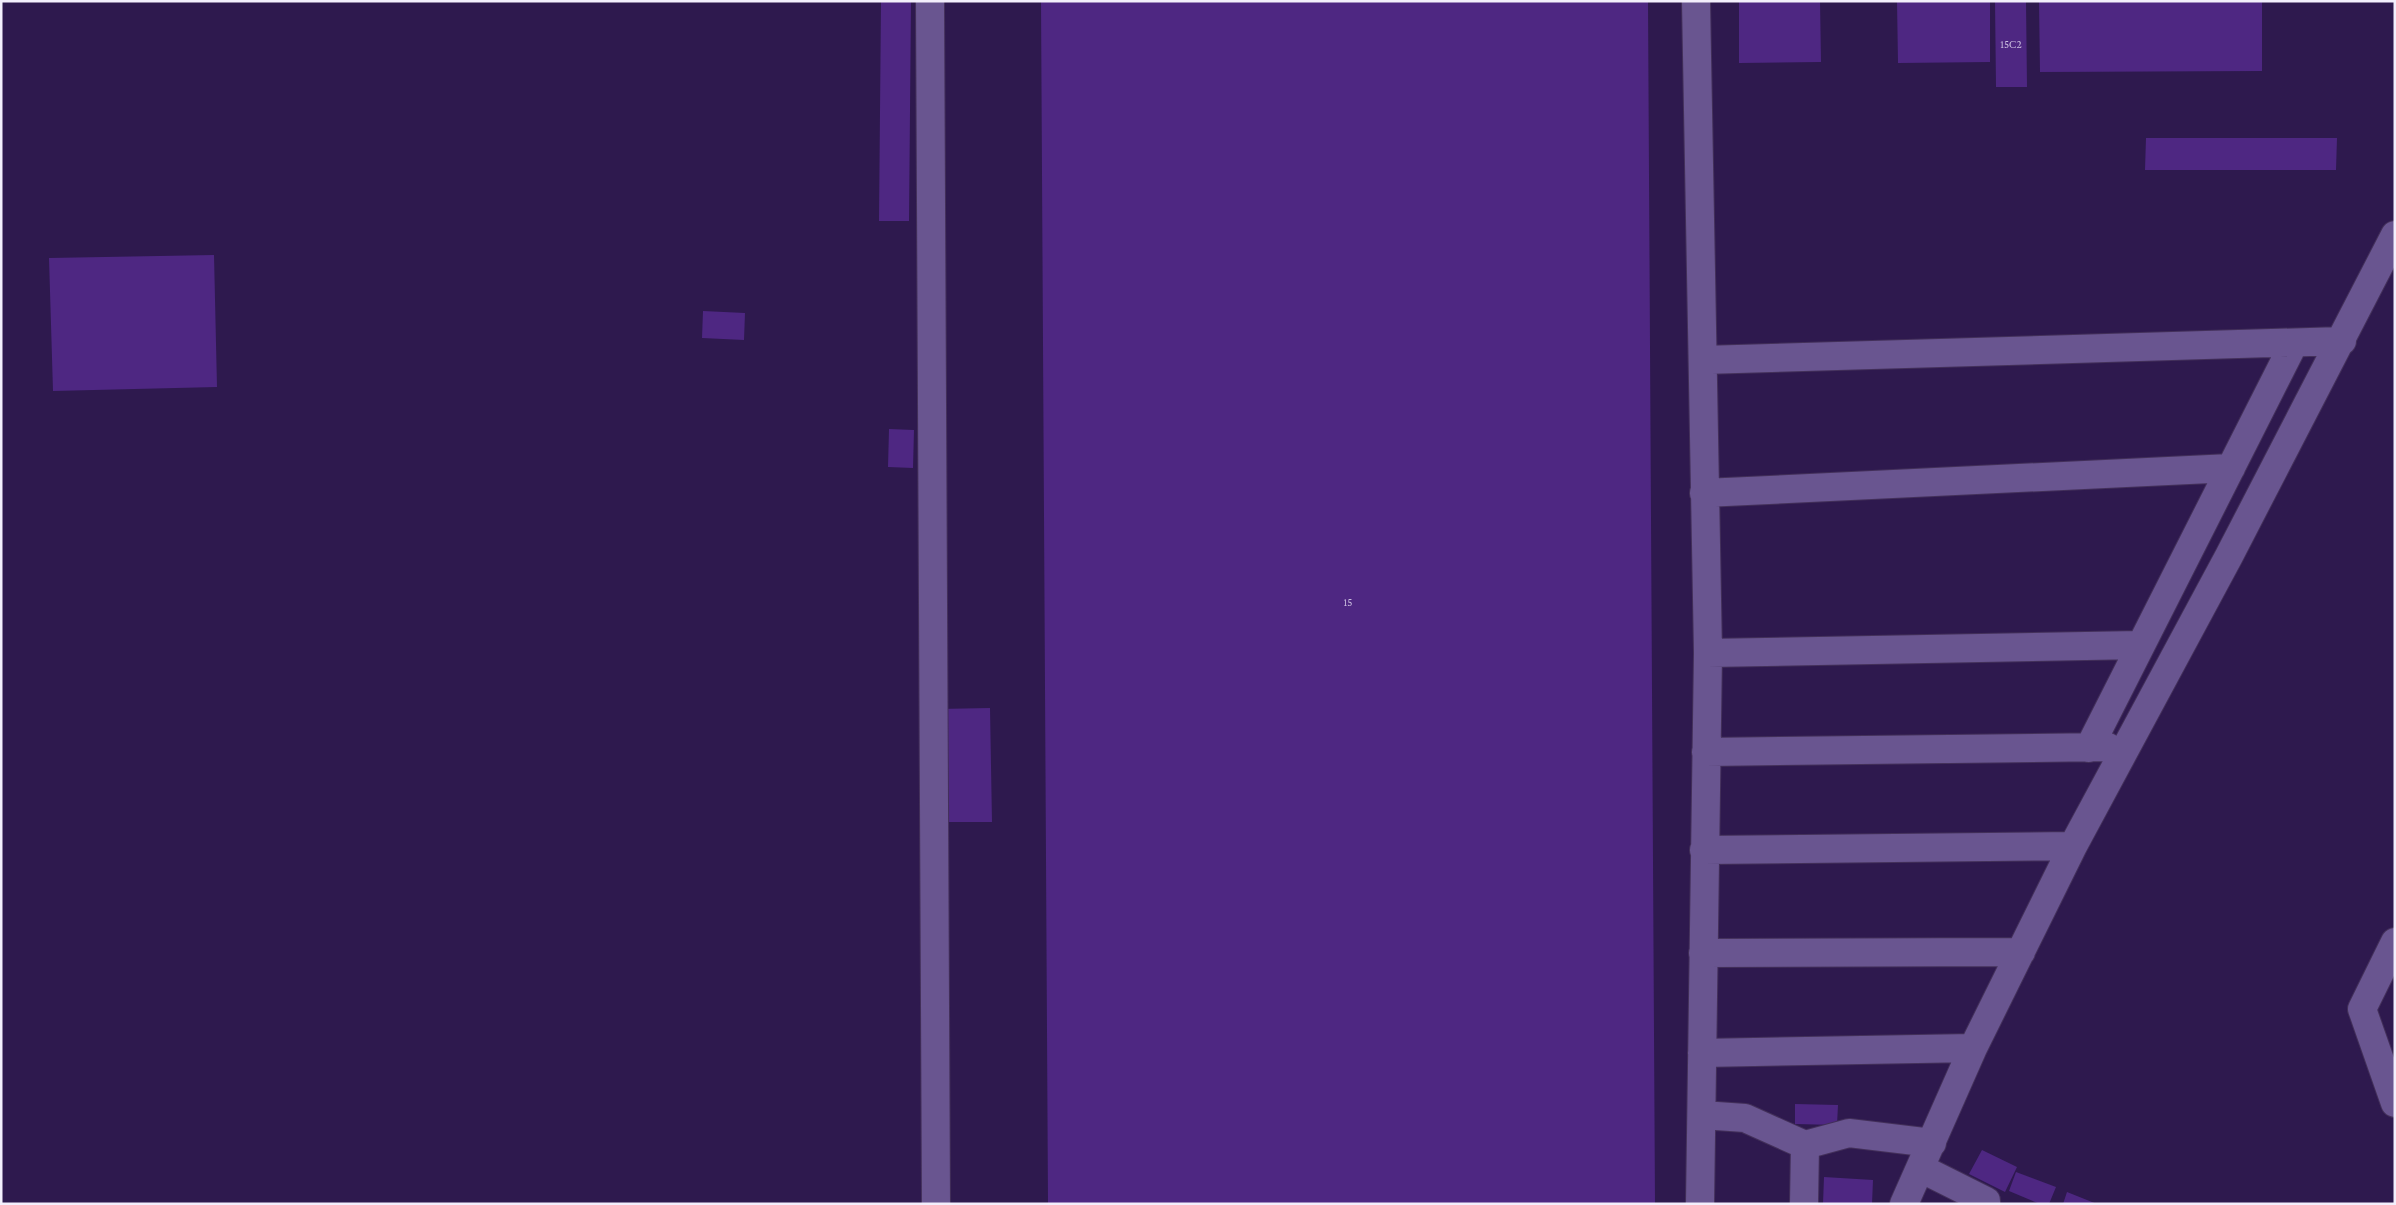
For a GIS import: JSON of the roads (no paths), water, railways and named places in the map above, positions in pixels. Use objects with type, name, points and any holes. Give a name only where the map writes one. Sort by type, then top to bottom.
[{"type":"lane","points":[[930,1],[936,1204]]},
{"type":"lane","points":[[1696,1],[1708,653],[1700,1204]]},
{"type":"lane","points":[[1904,1204],[1973,1048],[2073,846],[2342,341],[2395,236]]},
{"type":"lane","points":[[1703,360],[2342,341]]},
{"type":"lane","points":[[2090,748],[2140,645],[2294,342]]},
{"type":"lane","points":[[1704,493],[2231,468]]},
{"type":"lane","points":[[1708,653],[2140,645]]},
{"type":"lane","points":[[1706,752],[2127,747]]},
{"type":"lane","points":[[1704,850],[2073,846]]},
{"type":"lane","points":[[2395,942],[2362,1009],[2395,1103]]},
{"type":"lane","points":[[1703,953],[2021,952]]},
{"type":"lane","points":[[1702,1053],[1973,1048]]},
{"type":"lane","points":[[1702,1115],[1745,1118],[1805,1145],[1849,1133],[1932,1143]]},
{"type":"lane","points":[[1804,1204],[1805,1145]]},
{"type":"lane","points":[[1920,1168],[1988,1203]]}]
